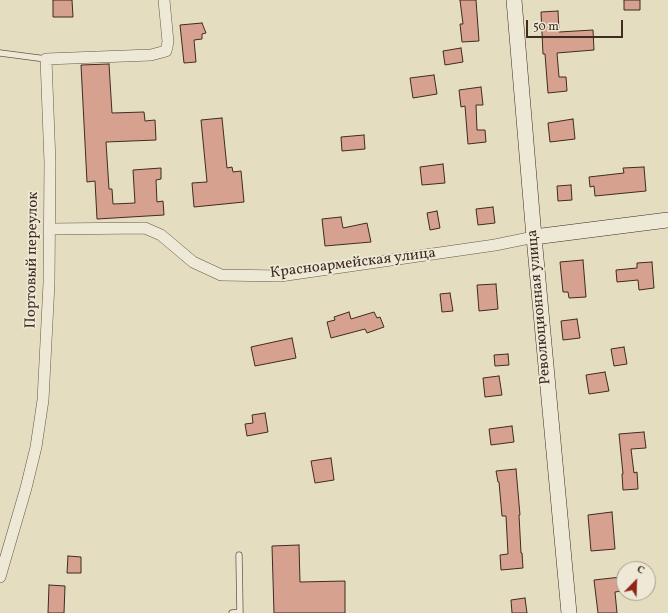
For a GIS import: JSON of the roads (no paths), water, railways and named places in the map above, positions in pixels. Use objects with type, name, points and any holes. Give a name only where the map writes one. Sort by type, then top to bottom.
[{"type":"street","points":[[46,59],[151,55],[166,51],[168,42],[164,0]]},
{"type":"street","name":"Революционная улица","points":[[514,0],[534,237],[569,613]]},
{"type":"street","name":"Портовый переулок","points":[[0,577],[26,488],[36,447],[43,400],[49,283],[50,163],[46,59]]},
{"type":"street","name":"Красноармейская улица","points":[[49,229],[145,228],[161,235],[193,262],[221,275],[280,276],[495,245],[534,237],[668,220]]},
{"type":"lane","points":[[0,53],[46,59]]},
{"type":"lane","points":[[232,613],[240,612],[239,556]]}]
